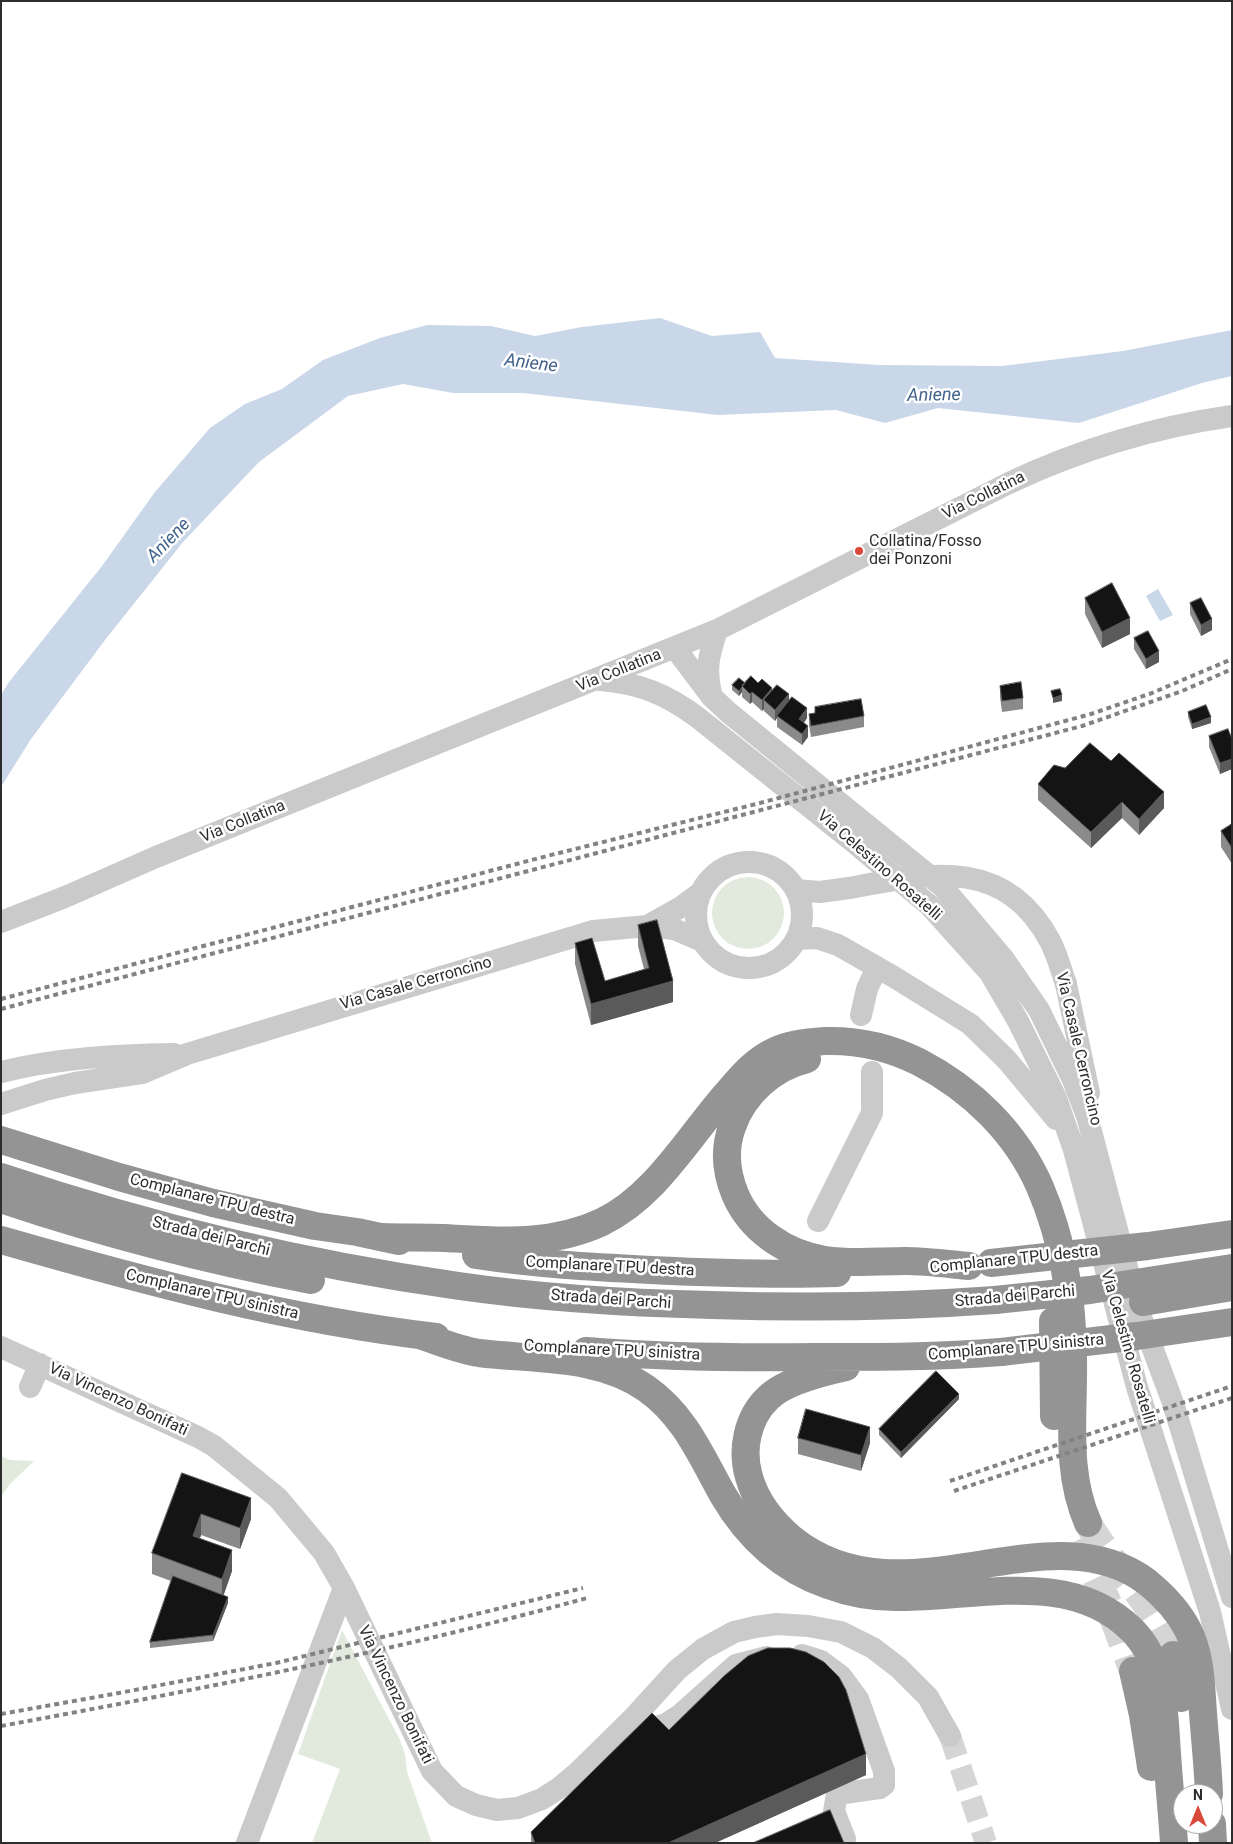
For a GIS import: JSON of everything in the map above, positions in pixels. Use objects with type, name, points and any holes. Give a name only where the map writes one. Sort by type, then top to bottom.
[{"type":"highway","points":[[382,1238],[525,1242],[581,1230],[614,1215],[642,1194],[670,1164],[742,1076],[760,1060],[774,1051],[794,1045],[835,1041],[875,1045],[900,1054],[952,1082],[983,1106],[1015,1144],[1030,1167],[1040,1189],[1056,1232],[1069,1297],[1073,1354],[1072,1430],[1074,1469],[1081,1526],[1064,1500],[1058,1462],[1054,1411],[1053,1331],[1050,1292],[1043,1255],[1033,1218],[1010,1167],[990,1139],[975,1122],[952,1102],[912,1076],[889,1065],[853,1057],[828,1055],[798,1061],[775,1072],[746,1100],[733,1123],[727,1145],[726,1158],[729,1176],[738,1203],[746,1216],[778,1244],[794,1251],[827,1260],[907,1261],[980,1265]]},
{"type":"highway","name":"Complanare TPU destra","points":[[1,1140],[119,1177],[214,1203],[315,1226],[439,1250],[512,1260],[597,1267],[726,1274],[816,1274],[980,1265],[1139,1247],[1232,1234]]},
{"type":"highway","name":"Strada dei Parchi","points":[[1,1177],[113,1212],[214,1249],[303,1278],[398,1296],[478,1307],[651,1323],[802,1326],[883,1324],[995,1309],[1098,1289],[1232,1268]]},
{"type":"highway","name":"Strada dei Parchi","points":[[1,1198],[103,1230],[214,1249]]},
{"type":"highway","name":"Complanare TPU sinistra","points":[[1,1240],[95,1267],[288,1314],[419,1335],[490,1344],[632,1355],[725,1358],[916,1357],[1001,1352],[1118,1339],[1232,1322]]},
{"type":"highway","name":"Strada dei Parchi","points":[[995,1309],[1117,1305],[1232,1287]]},
{"type":"highway","points":[[419,1335],[476,1352],[593,1366],[613,1371],[639,1384],[664,1403],[687,1430],[724,1497],[748,1533],[779,1559],[821,1583],[855,1592],[896,1597],[996,1591],[1046,1592],[1087,1601],[1110,1613],[1128,1626],[1143,1642],[1159,1676],[1163,1703],[1174,1843]]},
{"type":"highway","points":[[916,1357],[869,1363],[823,1373],[782,1388],[766,1399],[751,1423],[746,1447],[748,1473],[761,1506],[780,1528],[810,1551],[840,1564],[874,1572],[922,1573],[1036,1558],[1073,1557],[1109,1562],[1135,1574],[1170,1603],[1183,1621],[1193,1643],[1199,1666],[1209,1784]]},
{"type":"highway","points":[[1173,1655],[1182,1705],[1187,1784]]},
{"type":"highway","points":[[1133,1671],[1144,1714],[1158,1843]]},
{"type":"street","name":"Via Collatina","points":[[1,922],[165,853],[599,680],[717,630],[1009,482],[1048,465],[1092,449],[1140,435],[1232,416]]},
{"type":"street","points":[[712,697],[707,665],[717,630]]},
{"type":"street","name":"Via Celestino Rosatelli","points":[[675,648],[712,697],[724,709],[942,886],[1003,958],[1039,1010],[1074,1080],[1087,1116],[1138,1309],[1173,1402],[1232,1597]]},
{"type":"street","name":"Via Celestino Rosatelli","points":[[675,648],[685,684],[716,731]]},
{"type":"street","name":"Via Celestino Rosatelli","points":[[599,680],[632,684],[650,690],[677,703],[716,731],[929,905],[990,973],[1018,1021],[1056,1098],[1074,1150],[1137,1387],[1210,1612],[1232,1709]]},
{"type":"street","name":"Via Casale Cerroncino","points":[[755,862],[779,871],[786,876],[796,890],[802,906],[802,923],[798,939],[786,955],[769,965],[750,969],[731,966],[714,956],[702,941],[696,925],[696,909],[700,893],[709,879],[722,869],[738,863],[755,862]]},
{"type":"street","name":"Via Casale Cerroncino","points":[[796,890],[820,892],[935,875],[962,876],[997,887],[1020,902],[1036,920],[1050,941],[1066,984],[1109,1197]]},
{"type":"street","name":"Via Casale Cerroncino","points":[[647,926],[681,907],[700,893]]},
{"type":"street","name":"Via Casale Cerroncino","points":[[1,1104],[75,1083],[142,1073],[187,1054],[593,931],[647,926],[674,929],[702,941]]},
{"type":"street","name":"Via Casale Cerroncino","points":[[798,939],[817,938],[838,945],[970,1024],[1006,1060],[1054,1114],[1074,1150]]},
{"type":"street","points":[[861,1015],[867,989],[876,966]]},
{"type":"street","name":"Via Casale Cerroncino","points":[[1,1072],[44,1063],[100,1057],[187,1054]]},
{"type":"street","points":[[818,1221],[872,1113],[872,1072]]},
{"type":"street","name":"Via Vincenzo Bonifati","points":[[1,1347],[198,1436],[214,1446],[278,1498],[324,1553],[344,1588],[432,1771],[456,1796],[476,1805],[497,1810],[518,1808],[542,1799],[560,1788],[635,1716],[677,1670],[703,1649],[734,1632],[755,1627],[776,1624],[808,1626],[841,1632],[873,1648],[899,1668],[928,1697],[950,1736]]},
{"type":"street","points":[[30,1387],[40,1364]]},
{"type":"street","points":[[247,1843],[344,1588]]},
{"type":"street","points":[[635,1716],[652,1728],[666,1724],[680,1715],[736,1665],[790,1651],[821,1661],[841,1676],[858,1699],[884,1771],[884,1785],[880,1788],[837,1794],[834,1810],[845,1839]]},
{"type":"shaded area","points":[[748,877],[768,883],[778,893],[784,913],[778,933],[768,943],[748,949],[728,943],[718,933],[712,913],[718,893],[728,883]]},
{"type":"shaded area","points":[[1,1456],[10,1460],[34,1461],[9,1485],[1,1497]]},
{"type":"shaded area","points":[[342,1630],[400,1740],[405,1754],[407,1772],[432,1843],[312,1843],[340,1769],[298,1754]]},
{"type":"water","name":"Aniene","points":[[660,318],[712,336],[760,332],[775,358],[879,365],[1002,366],[1123,351],[1232,330],[1232,376],[1202,383],[1079,423],[938,408],[885,423],[836,410],[718,415],[523,393],[453,393],[403,384],[348,396],[259,462],[183,542],[105,640],[31,739],[1,787],[1,695],[9,682],[102,566],[155,492],[210,428],[245,404],[282,389],[323,360],[380,338],[427,325],[491,326],[535,336],[582,327]]},
{"type":"water","points":[[1158,589],[1173,615],[1160,621],[1146,596]]},
{"type":"building","points":[[1112,583],[1130,618],[1102,632],[1085,598]]},
{"type":"building","points":[[1201,598],[1212,619],[1201,625],[1190,603]]},
{"type":"building","points":[[1148,631],[1159,651],[1146,659],[1134,638]]},
{"type":"building","points":[[751,676],[758,683],[762,679],[772,688],[762,700],[752,692],[750,694],[742,686]]},
{"type":"building","points":[[739,678],[745,683],[739,691],[732,685]]},
{"type":"building","points":[[1021,682],[1023,698],[1002,701],[1000,686]]},
{"type":"building","points":[[777,685],[789,694],[775,710],[764,700]]},
{"type":"building","points":[[1060,689],[1062,695],[1053,698],[1051,691]]},
{"type":"building","points":[[792,697],[807,708],[799,719],[808,726],[802,734],[777,716]]},
{"type":"building","points":[[861,699],[864,716],[811,726],[809,714],[815,713],[815,707]]},
{"type":"building","points":[[1206,705],[1211,717],[1192,724],[1188,712]]},
{"type":"building","points":[[1228,729],[1232,739],[1232,759],[1220,763],[1209,736]]},
{"type":"building","points":[[1090,743],[1111,761],[1119,753],[1164,792],[1139,819],[1122,802],[1091,832],[1038,784],[1054,765],[1065,768]]},
{"type":"building","points":[[1232,824],[1232,848],[1221,831]]},
{"type":"building","points":[[657,920],[673,981],[591,1004],[575,943],[592,938],[605,981],[649,968],[638,925]]},
{"type":"building","points":[[936,1371],[959,1394],[901,1452],[879,1429]]},
{"type":"building","points":[[806,1409],[870,1427],[861,1455],[798,1438]]},
{"type":"building","points":[[182,1473],[251,1498],[240,1528],[201,1514],[193,1536],[232,1550],[222,1579],[152,1553]]},
{"type":"building","points":[[173,1576],[228,1597],[213,1635],[150,1642]]},
{"type":"building","points":[[768,1648],[790,1648],[806,1652],[824,1662],[839,1677],[846,1690],[866,1754],[668,1843],[535,1843],[531,1832],[652,1713],[669,1730],[724,1676],[748,1656]]},
{"type":"building","points":[[830,1810],[844,1843],[753,1843]]},
{"type":"tunnel","points":[[1088,1523],[1098,1540],[1146,1604],[1166,1637],[1173,1655]]},
{"type":"tunnel","points":[[1078,1540],[1107,1601],[1133,1671]]},
{"type":"tunnel","points":[[950,1736],[986,1843]]},
{"type":"railway","points":[[1,999],[547,856],[760,803],[1091,714],[1152,693],[1232,659]]},
{"type":"railway","points":[[1,1009],[1082,726],[1182,691],[1232,669]]},
{"type":"railway","points":[[950,1481],[1232,1386]]},
{"type":"railway","points":[[954,1491],[1232,1398]]},
{"type":"railway","points":[[1,1714],[276,1663],[583,1588]]},
{"type":"railway","points":[[1,1726],[296,1668],[442,1635],[587,1598]]},
{"type":"place","name":"Collatina/Fosso dei Ponzoni","points":[[859,551]]}]
